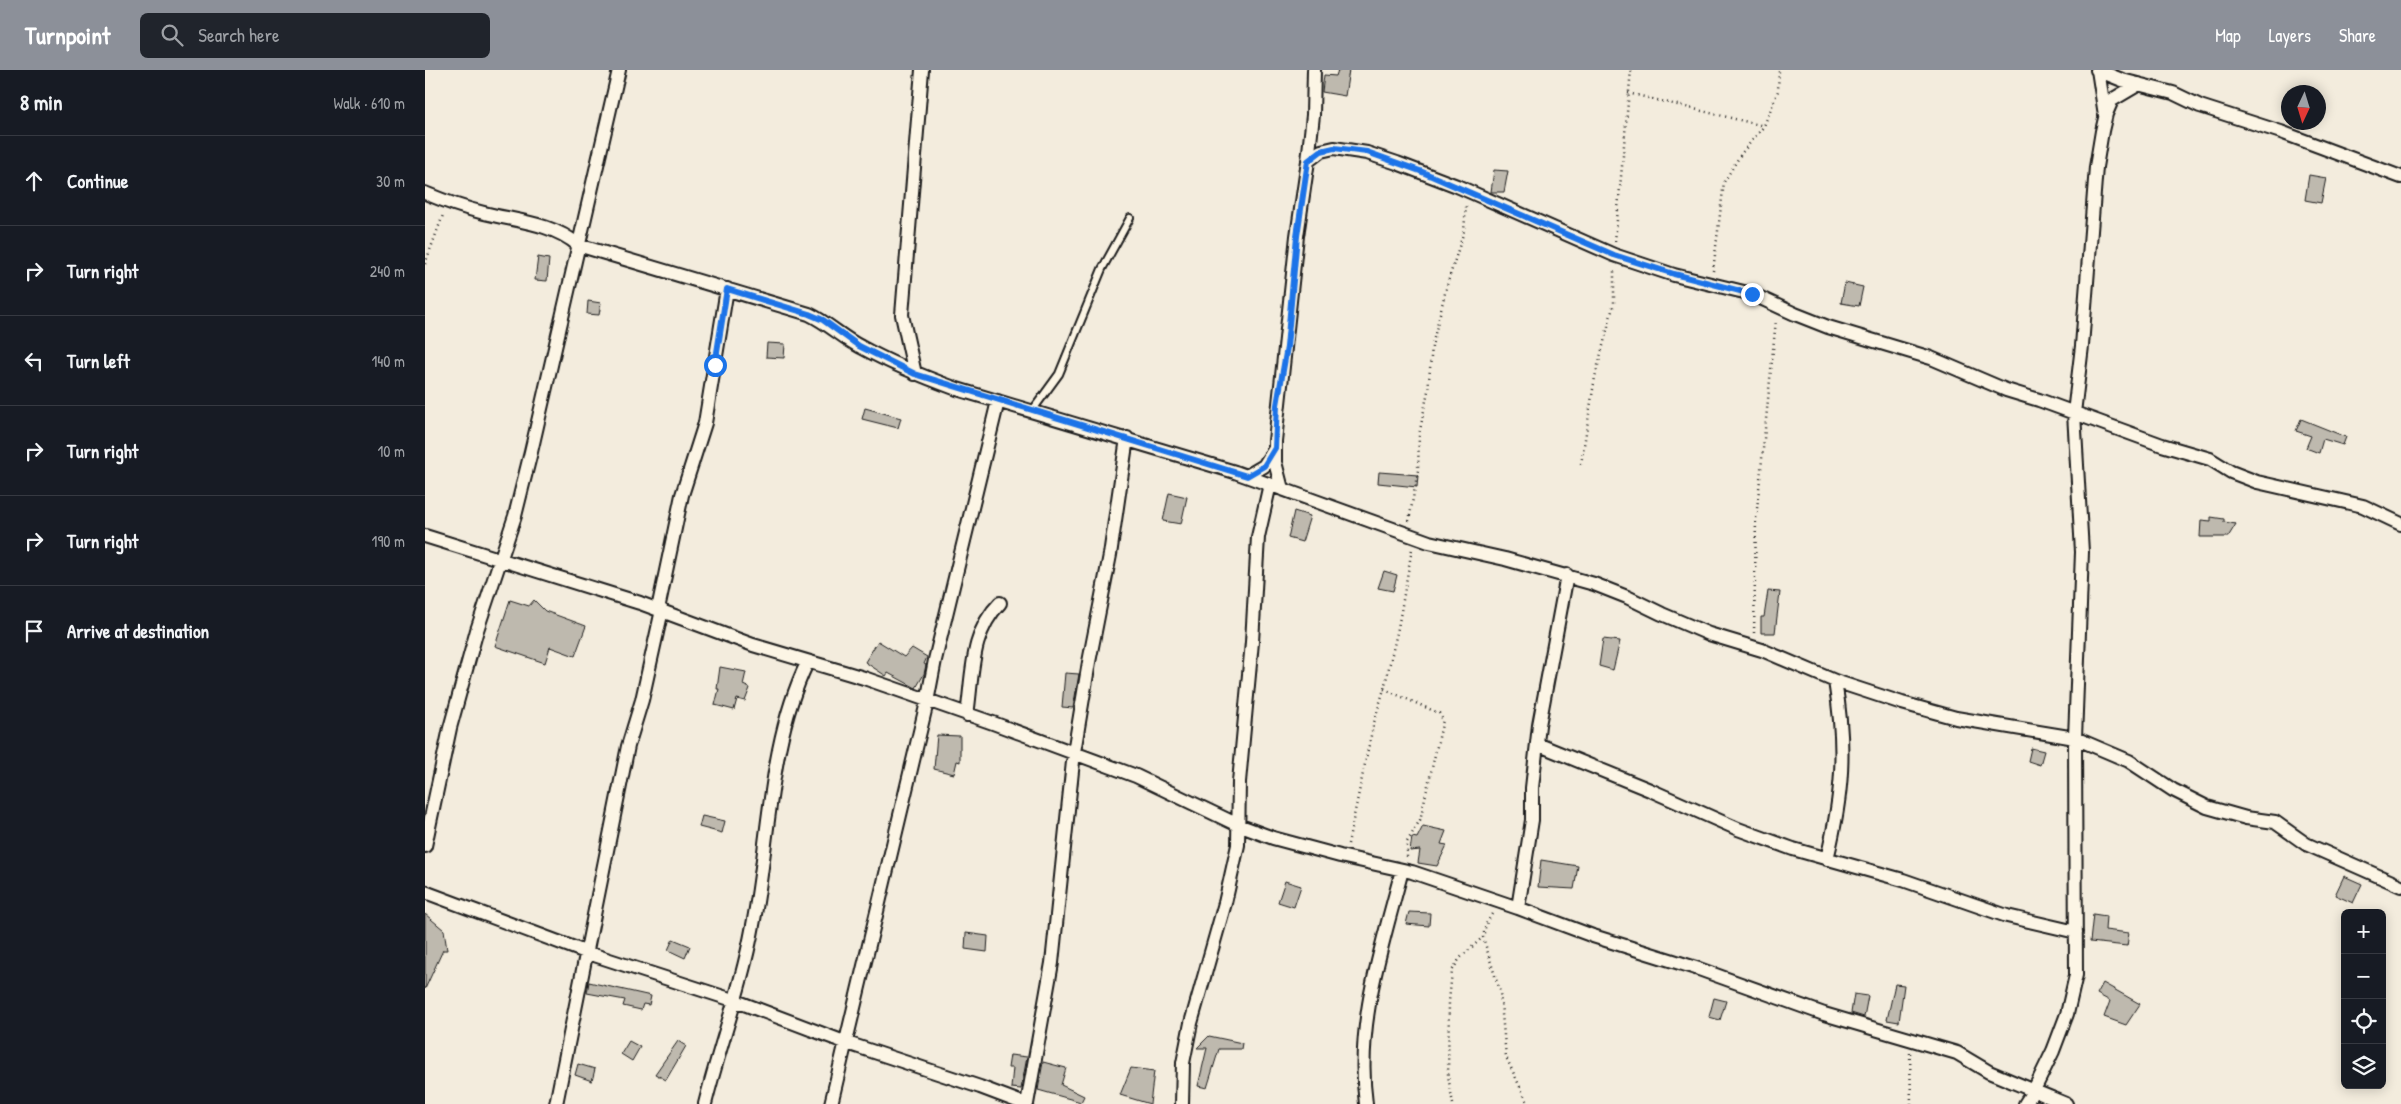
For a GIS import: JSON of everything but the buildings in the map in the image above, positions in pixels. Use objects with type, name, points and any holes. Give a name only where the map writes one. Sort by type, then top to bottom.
[{"type":"street","points":[[425,846],[451,728],[477,630],[515,516],[531,452],[619,70]]},
{"type":"street","points":[[915,374],[903,315],[922,70]]},
{"type":"street","points":[[1182,1104],[1183,1063],[1191,1023],[1234,866],[1238,825],[1239,782],[1252,642],[1258,537],[1276,486],[1277,405],[1287,347],[1297,236],[1308,161],[1313,115],[1314,70]]},
{"type":"street","points":[[2098,70],[2122,80],[2173,94],[2200,106],[2281,132],[2401,177]]},
{"type":"street","points":[[2098,70],[2105,115]]},
{"type":"street","points":[[2025,1104],[2053,1052],[2067,1014],[2076,975],[2075,738],[2082,552],[2074,413],[2082,346],[2096,167],[2105,115],[2112,100],[2139,84]]},
{"type":"street","points":[[1308,161],[1321,151],[1334,148],[1367,152],[1420,171],[1614,255],[1674,274],[1752,294],[1828,327],[1931,358],[2006,390],[2039,400],[2162,446],[2210,459],[2231,472],[2257,482],[2363,506],[2401,524]]},
{"type":"street","points":[[425,193],[448,202],[559,233],[578,245],[809,314],[823,320],[859,346],[915,374],[1247,476],[1429,542],[1505,558],[1567,575],[1627,597],[1709,634],[1754,647],[1835,681],[1956,718],[2075,738],[2129,761],[2173,790],[2207,808],[2245,818],[2275,822],[2306,844],[2401,886]]},
{"type":"street","points":[[555,1104],[588,953],[628,746],[642,700],[682,495],[705,423],[727,289]]},
{"type":"street","points":[[831,1104],[998,401]]},
{"type":"street","points":[[425,892],[588,953],[737,1001],[847,1043],[981,1087],[1026,1104],[1052,963],[1074,752],[1093,636],[1110,555],[1127,438]]},
{"type":"street","points":[[1247,476],[1264,466],[1275,448]]},
{"type":"street","points":[[425,536],[660,610],[807,663],[864,678],[927,702],[1074,752],[1152,783],[1238,825],[1273,838],[1345,858],[1407,872],[1518,908],[1593,936],[1699,969],[1824,1014],[1957,1053],[1989,1072],[2066,1104]]},
{"type":"street","points":[[1518,908],[1532,820],[1532,788],[1540,716],[1567,575]]},
{"type":"street","points":[[967,715],[973,657],[989,615],[1000,603]]},
{"type":"street","points":[[705,1104],[722,1041],[737,1001],[753,926],[774,780],[789,710],[797,684],[807,663]]},
{"type":"street","points":[[1827,859],[1838,817],[1843,751],[1835,681]]},
{"type":"street","points":[[1537,744],[1650,790],[1738,829],[1827,859],[1903,880],[2007,916],[2077,932]]},
{"type":"street","points":[[1366,1104],[1363,1043],[1369,999],[1407,872]]},
{"type":"lane","points":[[1032,411],[1059,374],[1101,269],[1130,218]]},
{"type":"path","points":[[1581,464],[1595,376],[1614,303],[1614,255],[1631,70]]},
{"type":"path","points":[[1712,283],[1724,182],[1741,154],[1764,126],[1778,91],[1779,70]]},
{"type":"path","points":[[1628,93],[1764,126]]},
{"type":"path","points":[[1345,858],[1408,576],[1410,536],[1418,470],[1419,434],[1429,383],[1432,346],[1447,285],[1465,231],[1467,191]]},
{"type":"path","points":[[425,264],[448,202]]},
{"type":"path","points":[[1754,647],[1756,519],[1777,305]]},
{"type":"path","points":[[1384,689],[1428,707],[1439,713],[1443,720],[1420,820],[1406,846],[1407,872]]},
{"type":"path","points":[[1500,902],[1486,924],[1483,938],[1500,992],[1507,1057],[1529,1104]]},
{"type":"path","points":[[1453,1104],[1448,1076],[1449,1002],[1452,972],[1460,958],[1483,938]]},
{"type":"path","points":[[1910,1039],[1911,1104]]},
{"type":"route","points":[[715,365],[727,289],[795,309],[823,320],[859,346],[915,374],[1025,410],[1088,426],[1247,476],[1264,466],[1275,448],[1277,405],[1287,347],[1297,236],[1308,161],[1315,154],[1334,148],[1367,152],[1420,171],[1614,255],[1674,274],[1752,294]]}]
